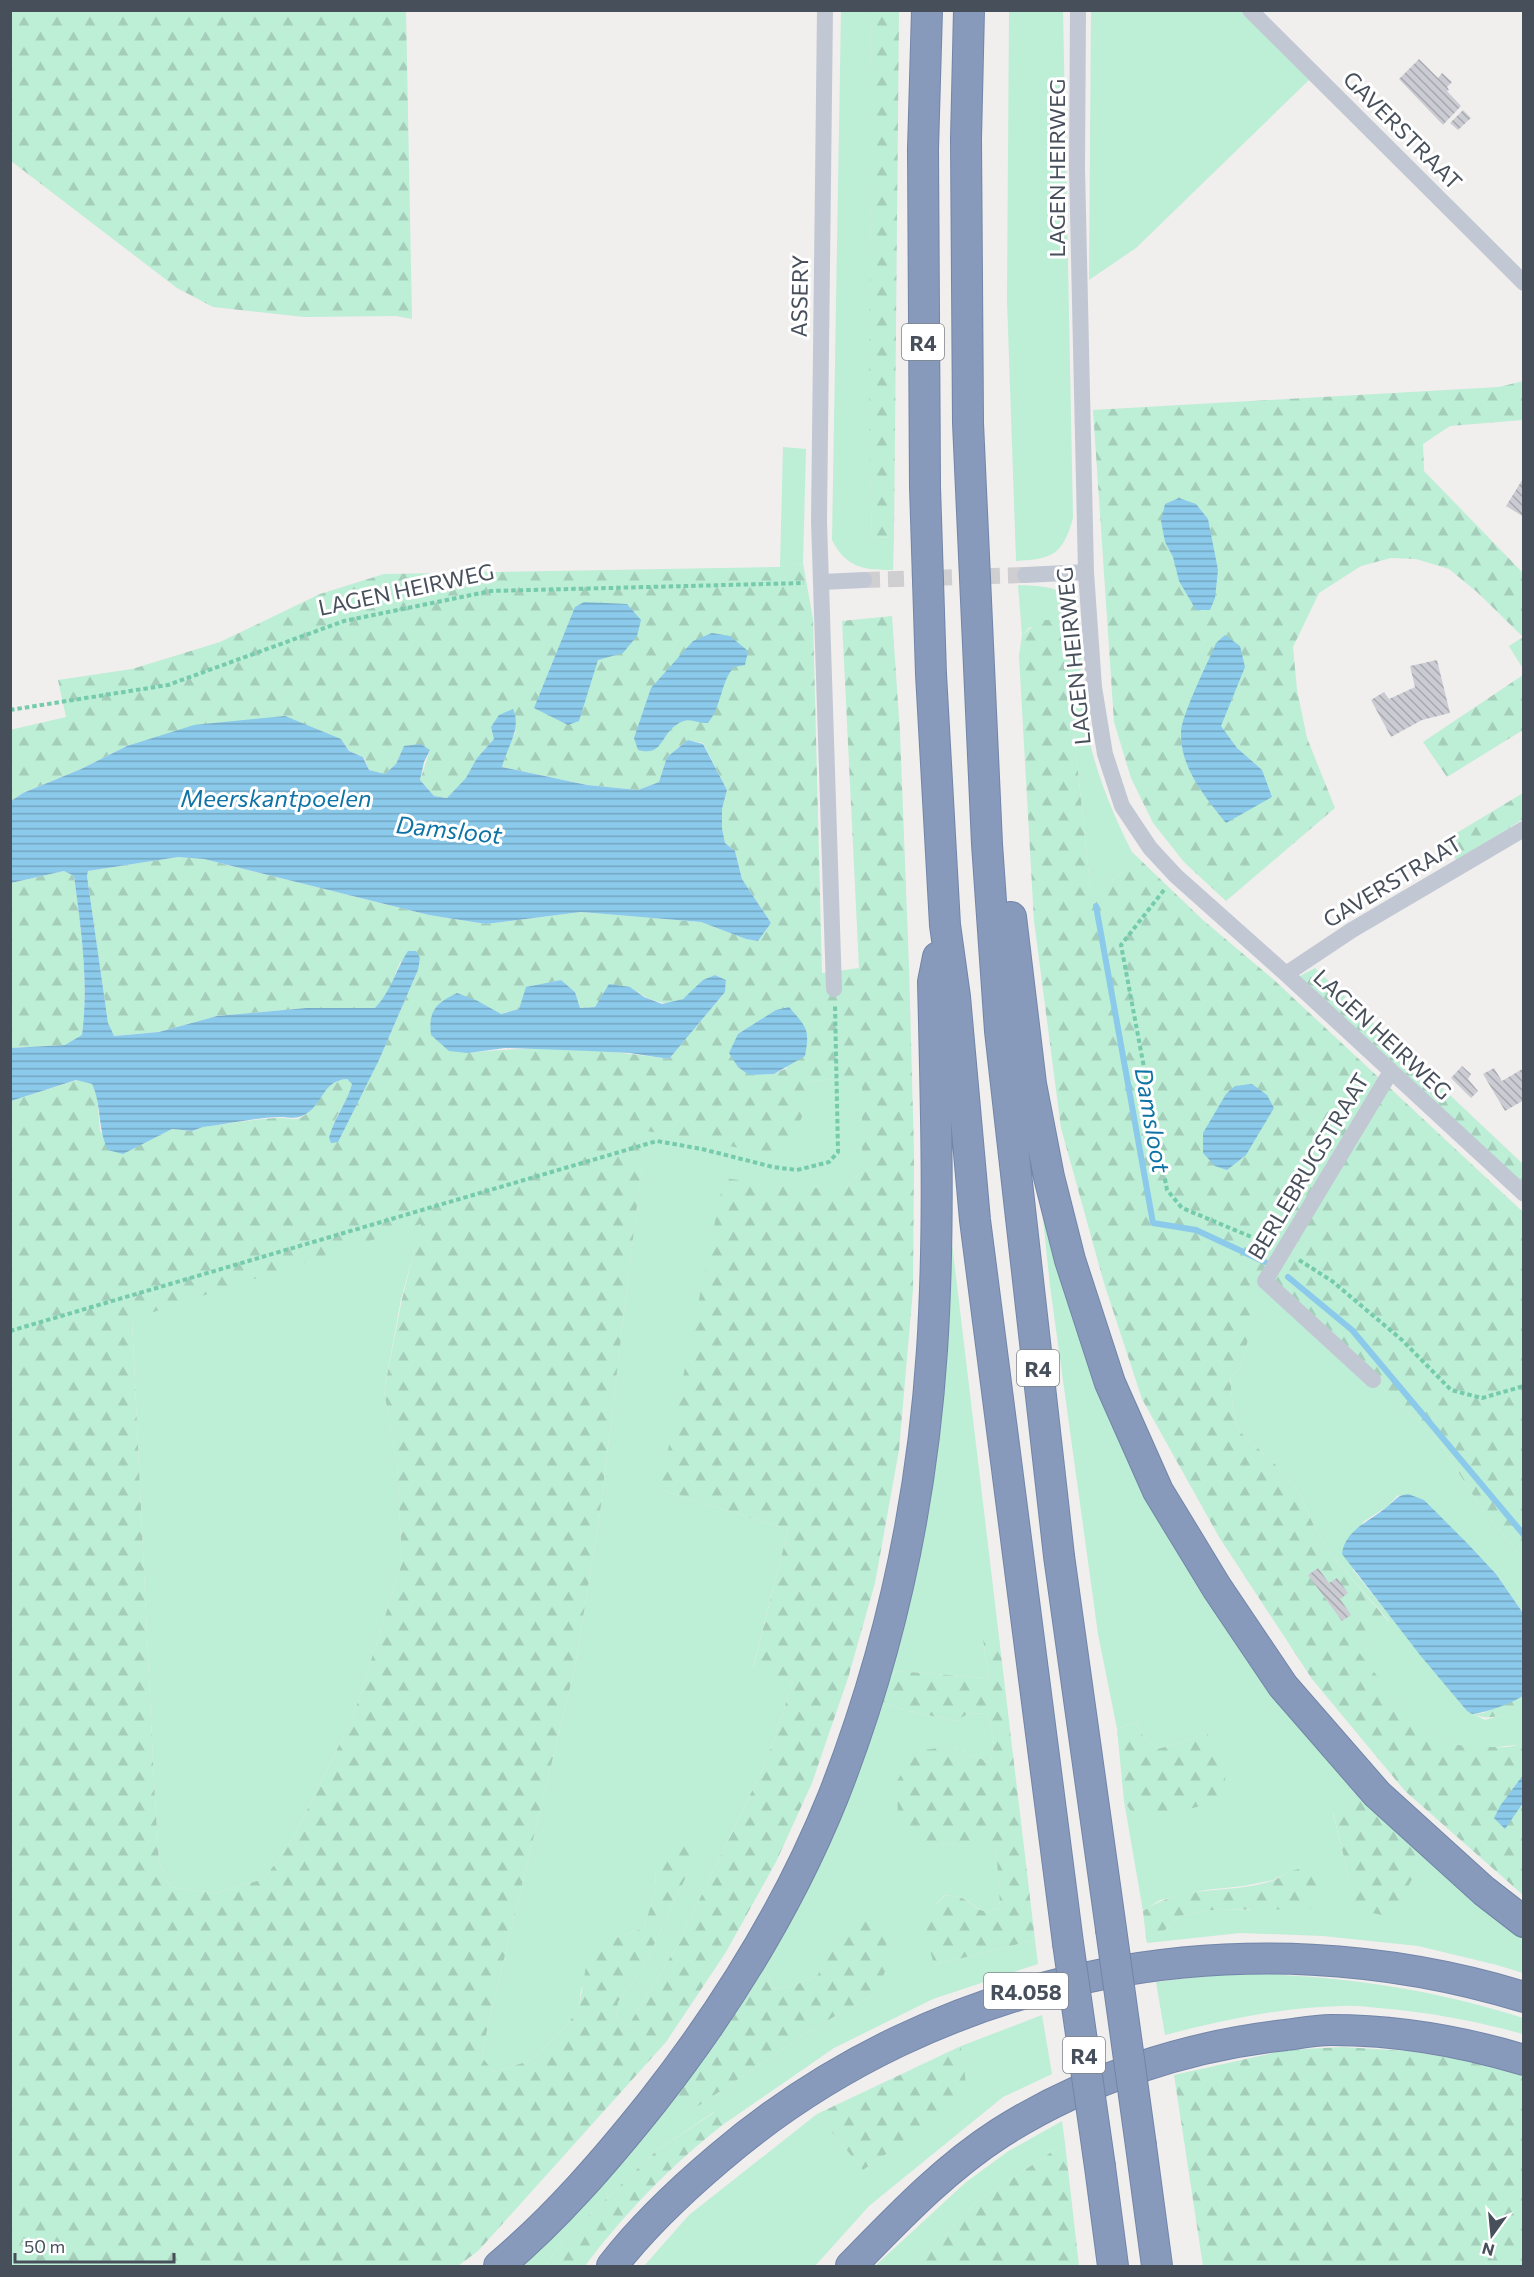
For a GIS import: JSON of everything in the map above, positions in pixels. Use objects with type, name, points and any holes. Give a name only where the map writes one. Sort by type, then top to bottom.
[{"type":"highway","name":"R4","points":[[927,10],[923,185],[925,487],[930,674],[945,925],[955,997],[975,1220],[1068,1943],[1113,2266]]},
{"type":"highway","name":"R4","points":[[969,10],[966,139],[968,423],[986,806],[1000,1031],[1059,1556],[1157,2266]]},
{"type":"highway","points":[[986,806],[1012,921],[1031,1084],[1049,1177],[1070,1260],[1110,1383],[1158,1491],[1217,1588],[1283,1686],[1377,1794],[1484,1891],[1524,1922]]},
{"type":"highway","points":[[499,2266],[573,2196],[617,2146],[677,2070],[730,1993],[770,1926],[807,1855],[832,1798],[853,1741],[886,1638],[899,1584],[923,1442],[932,1353],[936,1278],[933,982],[945,925]]},
{"type":"highway","name":"R4.058","points":[[612,2266],[678,2193],[748,2133],[808,2090],[875,2052],[937,2023],[1024,1991],[1180,1962],[1256,1957],[1331,1960],[1418,1971],[1524,1997]]},
{"type":"highway","points":[[851,2266],[922,2195],[965,2158],[1000,2133],[1050,2105],[1109,2078],[1191,2052],[1260,2038],[1329,2030],[1413,2035],[1486,2049],[1524,2060]]},
{"type":"street","name":"ASSERY","points":[[825,10],[819,521],[834,989]]},
{"type":"street","name":"LAGEN HEIRWEG","points":[[1078,10],[1077,168],[1086,572],[1094,687],[1105,754],[1122,806],[1150,848],[1176,876],[1286,974],[1390,1073],[1524,1194]]},
{"type":"street","name":"GAVERSTRAAT","points":[[1250,10],[1524,283]]},
{"type":"street","points":[[1025,575],[1086,572]]},
{"type":"street","points":[[822,582],[864,579]]},
{"type":"street","name":"GAVERSTRAAT","points":[[1286,974],[1352,930],[1524,829]]},
{"type":"street","name":"BERLEBRUGSTRAAT","points":[[1373,1380],[1266,1281],[1390,1073]]},
{"type":"path","name":"LAGEN HEIRWEG","points":[[10,710],[168,685],[344,621],[491,591],[822,582]]},
{"type":"path","points":[[1176,876],[1121,945],[1167,1190],[1182,1208],[1281,1254]]},
{"type":"path","points":[[10,1331],[657,1141],[702,1149],[773,1167],[797,1170],[829,1162],[838,1152],[834,989]]},
{"type":"path","points":[[1308,1266],[1332,1281],[1402,1340],[1451,1390],[1482,1398],[1524,1386]]},
{"type":"green space","points":[[10,11],[406,11],[412,319],[396,316],[304,317],[213,307],[177,288],[11,161]]},
{"type":"green space","points":[[841,11],[870,11],[872,538],[894,537],[893,570],[857,566],[843,556],[832,540]]},
{"type":"green space","points":[[870,11],[899,11],[894,537],[872,538],[869,406]]},
{"type":"green space","points":[[1009,11],[1063,11],[1073,518],[1065,540],[1054,553],[1039,559],[1016,561],[1007,300]]},
{"type":"green space","points":[[1091,11],[1242,11],[1309,80],[1136,248],[1089,280]]},
{"type":"green space","points":[[1523,381],[1523,420],[1450,426],[1423,444],[1424,471],[1523,573],[1523,637],[1477,592],[1449,569],[1416,559],[1391,558],[1361,566],[1319,593],[1293,647],[1297,690],[1307,738],[1335,808],[1226,901],[1184,862],[1153,823],[1131,778],[1114,722],[1093,410],[1499,387]]},
{"type":"green space","points":[[783,447],[806,449],[803,563],[780,567]]},
{"type":"green space","points":[[803,563],[813,619],[822,973],[859,968],[842,621],[892,616],[900,733],[914,1153],[913,1289],[899,1450],[875,1583],[848,1678],[812,1783],[776,1862],[726,1952],[666,2042],[478,2251],[458,2266],[11,2266],[11,1101],[77,1080],[92,1084],[97,1096],[100,1131],[122,1153],[172,1129],[192,1131],[203,1127],[249,1120],[300,1118],[313,1108],[332,1084],[347,1079],[352,1084],[348,1099],[332,1124],[379,1060],[418,970],[400,962],[388,994],[375,1008],[306,1008],[217,1016],[159,1032],[113,1036],[108,1023],[88,871],[178,857],[204,859],[429,915],[486,924],[581,912],[701,922],[746,939],[758,941],[771,923],[742,879],[735,851],[725,843],[722,809],[727,790],[703,743],[688,740],[667,757],[659,782],[638,790],[587,785],[502,767],[516,731],[494,739],[477,758],[467,778],[447,798],[434,796],[420,780],[430,750],[404,746],[396,764],[385,774],[369,770],[364,757],[349,751],[341,739],[127,746],[81,769],[23,793],[11,801],[10,730],[66,717],[58,680],[132,669],[220,642],[320,594],[384,574],[780,567]],"holes":[[[715,975],[726,980],[725,992],[669,1059],[568,1049],[518,1049],[468,1053],[478,1001],[500,1014],[519,1009],[527,987],[561,980],[575,992],[580,1008],[595,1007],[630,987],[656,1001],[669,1003],[684,998]],[[747,1030],[787,1068],[774,1074],[749,1075],[738,1034]],[[862,1078],[862,1171],[845,1188],[796,1188],[724,1178],[660,1489],[788,1530],[753,1669],[793,1682],[766,1762],[676,1948],[628,2026],[616,2019],[618,2002],[644,1966],[685,1879],[694,1851],[677,1840],[661,1851],[655,1871],[656,1888],[644,1928],[615,1938],[588,1954],[579,2008],[565,2028],[529,2061],[494,2072],[482,2057],[488,2025],[575,1667],[600,1513],[646,1131],[698,1139],[770,1155],[790,1144],[802,1117],[807,1082]],[[421,1224],[402,1299],[384,1391],[397,1462],[402,1563],[353,1717],[294,1837],[264,1879],[215,1893],[170,1887],[159,1861],[132,1319]]]},
{"type":"green space","points":[[1018,585],[1056,590],[1068,597],[1076,612],[1079,624],[1082,698],[1086,728],[1102,783],[1132,852],[1119,875],[1106,886],[1090,886],[1071,704],[1067,634],[1030,627],[1022,635]]},
{"type":"green space","points":[[1041,620],[1058,620],[1067,634],[1071,704],[1090,886],[1106,886],[1119,875],[1132,852],[1203,920],[1274,980],[1523,1212],[1523,1560],[1478,1503],[1438,1440],[1261,1273],[1246,1349],[1239,1370],[1230,1376],[1233,1408],[1239,1431],[1275,1464],[1299,1492],[1314,1526],[1332,1556],[1389,1622],[1373,1640],[1358,1651],[1377,1676],[1414,1718],[1441,1738],[1459,1745],[1488,1747],[1511,1746],[1523,1741],[1523,1895],[1405,1791],[1312,1679],[1219,1537],[1142,1399],[1104,1283],[1061,1128],[1034,921],[1019,656],[1022,635]]},
{"type":"green space","points":[[1523,637],[1523,669],[1509,646]]},
{"type":"green space","points":[[1523,675],[1523,730],[1447,777],[1423,742]]},
{"type":"green space","points":[[1523,793],[1523,819],[1457,862],[1445,840]]},
{"type":"green space","points":[[64,871],[74,876],[81,936],[85,996],[82,1036],[65,1045],[11,1048],[11,883]]},
{"type":"green space","points":[[1315,968],[1523,1164],[1523,1185],[1298,977]]},
{"type":"green space","points":[[862,1078],[862,1171],[845,1188],[796,1188],[660,1489],[788,1530],[753,1668],[793,1682],[766,1762],[676,1948],[628,2026],[616,2019],[618,2002],[644,1966],[685,1879],[693,1851],[655,1871],[656,1888],[644,1928],[615,1938],[581,1989],[579,2008],[565,2028],[529,2061],[494,2072],[482,2057],[488,2025],[575,1667],[600,1513],[646,1130],[698,1139],[802,1117],[806,1082]]},
{"type":"green space","points":[[1040,1190],[1187,1566],[1238,1647],[1357,1793],[1333,1813],[1349,1878],[1349,1908],[1425,1856],[1523,1936],[1523,1973],[1418,1946],[1323,1936],[1240,1933],[1147,1943],[1146,1938],[1165,1930],[1180,1916],[1210,1910],[1250,1910],[1288,1872],[1273,1880],[1205,1890],[1160,1900],[1143,1911],[1124,1801],[1132,1813],[1206,1732],[1185,1742],[1157,1749],[1143,1736],[1136,1722],[1117,1729],[1098,1634],[1050,1286]]},
{"type":"green space","points":[[949,1218],[999,1637],[983,1641],[989,1678],[896,1671],[889,1678]]},
{"type":"green space","points":[[422,1223],[401,1299],[384,1391],[397,1461],[402,1563],[353,1717],[294,1837],[264,1879],[215,1893],[170,1887],[159,1861],[132,1318]]},
{"type":"green space","points":[[1260,1272],[1438,1440],[1478,1503],[1523,1560],[1523,1613],[1496,1574],[1449,1526],[1398,1495],[1388,1506],[1363,1522],[1353,1570],[1467,1711],[1485,1720],[1523,1710],[1523,1741],[1521,1744],[1471,1747],[1444,1740],[1432,1733],[1408,1712],[1357,1651],[1373,1640],[1389,1621],[1332,1556],[1314,1526],[1299,1492],[1275,1464],[1239,1431],[1233,1408],[1230,1376],[1239,1370],[1246,1349]]},
{"type":"green space","points":[[999,1637],[1035,1940],[934,1965],[927,1935],[928,1919],[937,1903],[946,1895],[960,1897],[982,1911],[1000,1907],[996,1846],[931,1844],[898,1820],[897,1781],[912,1757],[925,1750],[950,1746],[991,1763],[994,1738],[987,1714],[969,1713],[956,1721],[900,1709],[882,1701],[889,1678],[896,1671],[989,1678],[983,1640]]},
{"type":"green space","points":[[1523,1696],[1523,1710],[1493,1717],[1473,1714],[1483,1713]]},
{"type":"green space","points":[[882,1701],[900,1709],[956,1721],[969,1713],[987,1714],[994,1738],[991,1763],[950,1746],[931,1844],[996,1845],[1000,1907],[982,1911],[960,1897],[945,1895],[937,1903],[934,1965],[1035,1940],[1038,1964],[933,1999],[834,2048],[724,2124],[714,2112],[655,2152],[565,2238],[545,2266],[514,2266],[668,2102],[691,2111],[812,2029],[875,1994],[834,1950],[817,1976],[792,1986],[773,1989],[764,1967],[821,1852]]},
{"type":"green space","points":[[1136,1722],[1143,1736],[1157,1749],[1185,1742],[1206,1732],[1226,1761],[1225,1783],[1214,1799],[1197,1807],[1155,1817],[1132,1813],[1124,1801],[1117,1729]]},
{"type":"green space","points":[[1357,1793],[1425,1856],[1391,1917],[1349,1908],[1349,1878],[1333,1812],[1343,1801]]},
{"type":"green space","points":[[1306,1867],[1324,1879],[1325,1895],[1309,1909],[1210,1910],[1180,1916],[1165,1930],[1146,1938],[1143,1911],[1159,1902],[1191,1893],[1256,1885]]},
{"type":"green space","points":[[868,1912],[886,1926],[887,1967],[875,1994],[812,2029],[691,2111],[679,2113],[668,2102],[723,2030],[764,1967],[773,1989],[792,1986],[817,1976],[851,1920]]},
{"type":"green space","points":[[1230,1973],[1342,1980],[1450,1998],[1523,2018],[1523,2034],[1434,2015],[1347,2006],[1275,2012],[1231,2019],[1165,2035],[1156,1982]]},
{"type":"green space","points":[[1042,2015],[1052,2074],[1003,2097],[869,2206],[815,2266],[644,2266],[689,2215],[817,2114],[863,2170],[967,2098],[961,2046]]},
{"type":"green space","points":[[961,2046],[968,2098],[863,2170],[817,2114]]},
{"type":"green space","points":[[1343,2047],[1408,2051],[1478,2062],[1523,2076],[1523,2266],[1203,2266],[1174,2075],[1286,2050]]},
{"type":"green space","points":[[715,2112],[724,2124],[650,2190],[585,2266],[545,2266],[565,2238],[655,2152]]},
{"type":"green space","points":[[1062,2121],[1065,2143],[977,2202],[914,2266],[875,2266],[965,2183],[1007,2152]]},
{"type":"green space","points":[[1065,2143],[1079,2266],[914,2266],[977,2202]]},
{"type":"water","points":[[1179,498],[1196,504],[1208,519],[1218,570],[1215,598],[1210,610],[1196,610],[1179,581],[1173,557],[1165,542],[1161,521],[1165,504]]},
{"type":"water","points":[[584,602],[627,604],[641,620],[637,636],[623,653],[598,660],[579,721],[568,725],[534,708],[575,607]]},
{"type":"water","points":[[712,633],[730,636],[748,651],[745,665],[734,667],[729,673],[713,716],[708,723],[688,720],[681,722],[669,732],[658,747],[647,751],[638,750],[634,738],[651,688],[693,641]]},
{"type":"water","points":[[1225,635],[1240,646],[1245,667],[1221,726],[1237,748],[1262,770],[1272,797],[1226,823],[1203,793],[1190,770],[1182,746],[1181,733],[1190,702],[1216,643]]},
{"type":"water","name":"Meerskantpoelen","points":[[513,709],[515,731],[502,767],[587,785],[638,790],[659,782],[667,757],[688,740],[703,744],[727,790],[722,809],[725,843],[735,851],[742,879],[771,923],[758,941],[746,939],[701,922],[581,912],[486,924],[429,915],[204,859],[178,857],[88,871],[108,1023],[114,1036],[159,1032],[217,1016],[306,1008],[375,1008],[386,994],[408,951],[416,951],[420,958],[418,970],[379,1060],[338,1142],[331,1143],[329,1138],[352,1084],[347,1079],[333,1084],[312,1109],[299,1117],[260,1119],[203,1127],[192,1131],[172,1129],[123,1154],[108,1150],[102,1133],[92,1084],[76,1080],[11,1101],[11,1048],[65,1045],[82,1035],[85,995],[74,876],[64,871],[11,883],[11,801],[23,793],[81,769],[127,746],[194,725],[285,716],[341,739],[349,751],[363,757],[369,770],[385,774],[396,764],[404,746],[421,744],[430,750],[424,762],[420,780],[434,796],[447,798],[466,778],[477,758],[494,739],[491,727],[499,715]]},
{"type":"water","points":[[715,975],[726,980],[725,992],[669,1059],[630,1053],[505,1048],[468,1053],[449,1051],[431,1035],[431,1020],[435,1009],[444,1000],[457,993],[478,1001],[501,1014],[519,1009],[526,987],[561,980],[575,992],[580,1008],[595,1007],[609,984],[630,987],[644,997],[662,1004],[683,999],[703,980]]},
{"type":"water","points":[[789,1007],[806,1029],[805,1056],[774,1074],[749,1075],[738,1067],[729,1053],[738,1034],[776,1010]]},
{"type":"water","points":[[1252,1084],[1267,1095],[1274,1108],[1246,1155],[1227,1170],[1215,1166],[1203,1153],[1203,1133],[1226,1094],[1235,1086]]},
{"type":"water","points":[[1408,1494],[1424,1500],[1468,1544],[1496,1574],[1523,1613],[1523,1696],[1485,1711],[1472,1714],[1467,1711],[1420,1655],[1342,1554],[1344,1545],[1353,1532],[1397,1498]]},
{"type":"water","points":[[1523,1775],[1523,1803],[1505,1829],[1494,1818]]},
{"type":"building","points":[[1419,59],[1438,78],[1442,73],[1452,82],[1447,87],[1449,90],[1447,91],[1461,106],[1443,125],[1399,79]]},
{"type":"building","points":[[1463,110],[1471,118],[1458,130],[1450,123]]},
{"type":"building","points":[[1524,477],[1524,517],[1506,506]]},
{"type":"building","points":[[1437,660],[1450,713],[1422,720],[1391,737],[1371,700],[1384,692],[1389,699],[1415,687],[1410,666]]},
{"type":"building","points":[[1462,1066],[1471,1074],[1468,1079],[1478,1091],[1471,1098],[1451,1078]]},
{"type":"building","points":[[1494,1068],[1502,1081],[1524,1068],[1524,1100],[1505,1111],[1483,1074]]},
{"type":"building","points":[[1318,1568],[1329,1583],[1337,1578],[1348,1593],[1340,1599],[1351,1615],[1342,1621],[1308,1575]]},
{"type":"waterway","name":"Damsloot","points":[[1096,906],[1153,1223],[1196,1230],[1265,1262]]},
{"type":"waterway","name":"Damsloot","points":[[1288,1277],[1352,1330],[1524,1535]]},
{"type":"tunnel","points":[[864,580],[1025,575]]}]
